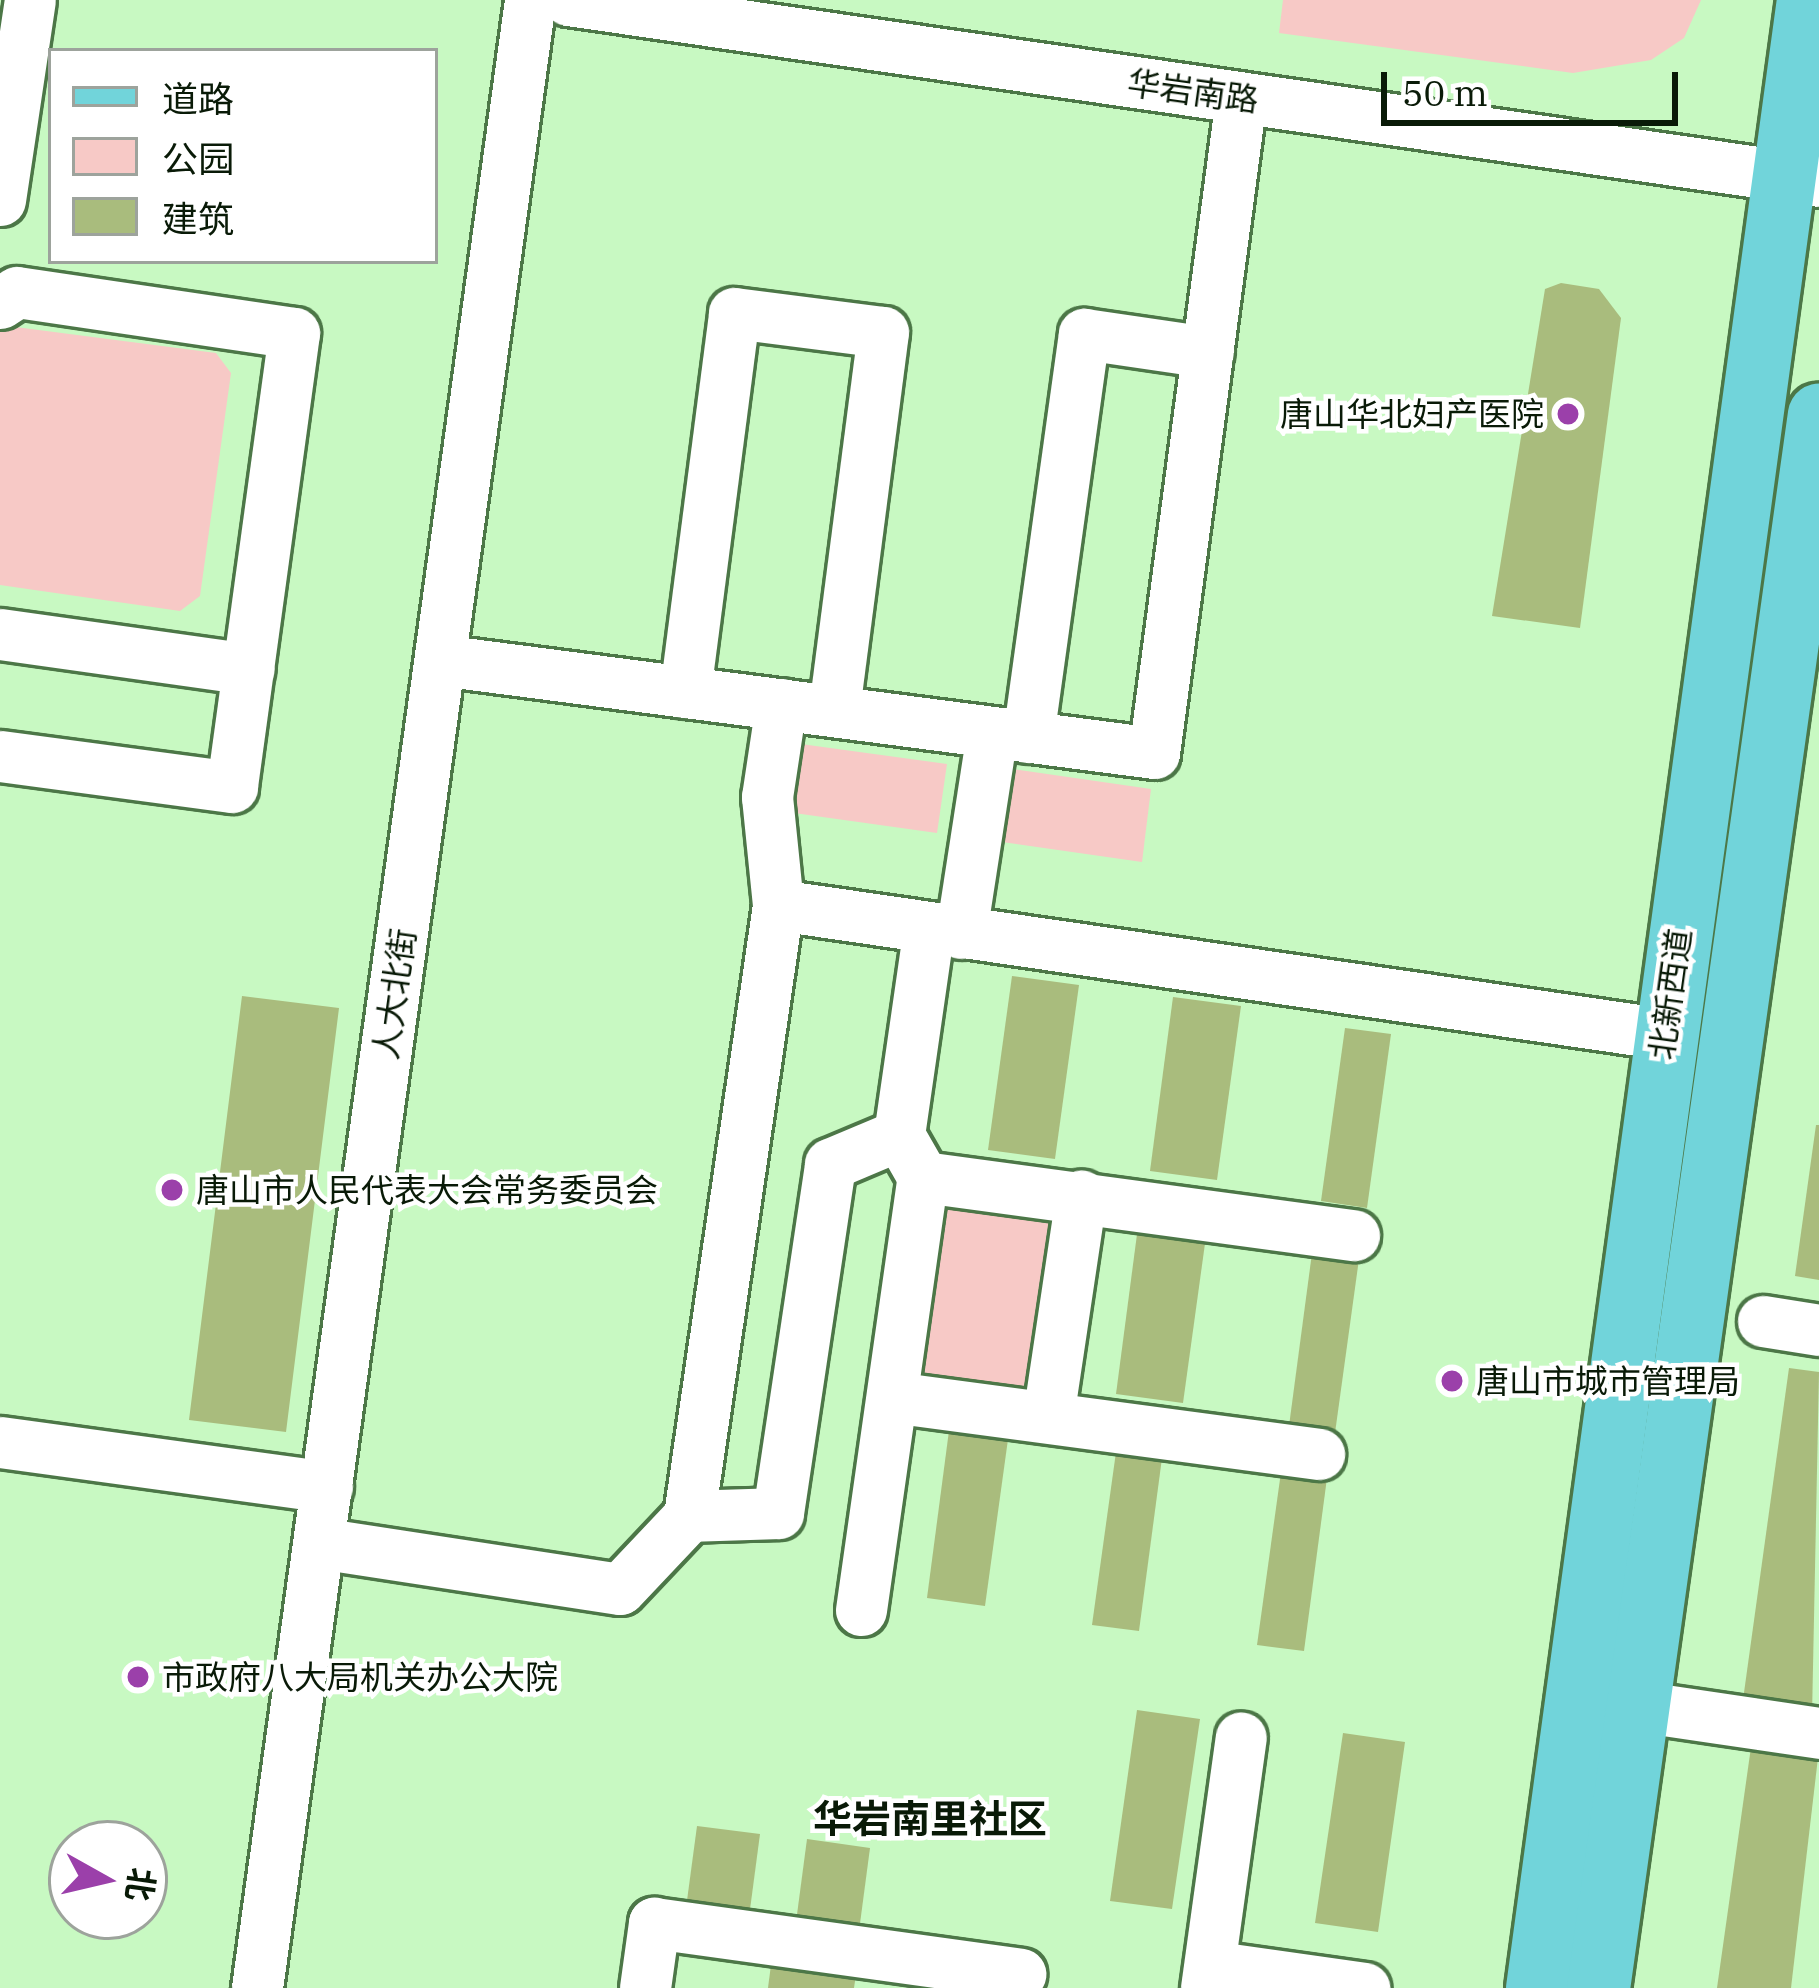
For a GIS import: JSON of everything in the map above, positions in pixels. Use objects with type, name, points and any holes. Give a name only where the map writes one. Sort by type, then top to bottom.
[{"type":"main road","name":"北新西道","points":[[1537,1988],[1665,1034],[1801,178],[1808,0]]},
{"type":"main road","name":"北新西道","points":[[1598,1988],[1819,414]]},
{"type":"street","points":[[0,200],[30,0]]},
{"type":"street","name":"人大北街","points":[[257,1988],[530,0]]},
{"type":"street","name":"华岩南路","points":[[568,0],[1801,178]]},
{"type":"street","points":[[440,659],[1154,753],[1240,98]]},
{"type":"street","points":[[0,303],[17,292],[294,333],[232,787],[0,756]]},
{"type":"street","points":[[685,692],[734,313],[883,332],[834,711]]},
{"type":"street","points":[[861,1610],[892,1397],[911,1156],[945,931],[1010,735],[1084,334],[1208,352]]},
{"type":"street","points":[[0,634],[249,669]]},
{"type":"street","points":[[319,1543],[620,1589],[689,1516],[778,905],[767,796],[781,704]]},
{"type":"street","points":[[778,905],[1665,1034]]},
{"type":"street","points":[[689,1516],[778,1513],[830,1164],[911,1156],[1081,1195],[1354,1235]]},
{"type":"street","points":[[1048,1418],[1081,1195]]},
{"type":"street","points":[[1763,1321],[1819,1330]]},
{"type":"street","points":[[892,1397],[1319,1454]]},
{"type":"street","points":[[0,1442],[327,1487]]},
{"type":"street","points":[[1637,1706],[1819,1733]]},
{"type":"street","points":[[1241,1737],[1208,1977],[1364,1988]]},
{"type":"street","points":[[645,1988],[654,1923],[1020,1974]]},
{"type":"green space","points":[[1283,0],[1701,0],[1684,38],[1651,60],[1573,73],[1279,33]]},
{"type":"green space","points":[[0,325],[216,353],[231,373],[200,596],[180,611],[0,585]]},
{"type":"green space","points":[[801,744],[947,764],[937,833],[794,813]]},
{"type":"green space","points":[[1012,769],[1151,789],[1142,862],[1002,842]]},
{"type":"green space","points":[[946,1194],[1066,1211],[1040,1395],[920,1378]]},
{"type":"building","name":"唐山华北妇产医院","points":[[1561,283],[1599,289],[1621,318],[1580,628],[1492,616],[1545,289]]},
{"type":"building","points":[[1012,976],[1079,985],[1055,1159],[988,1150]]},
{"type":"building","points":[[242,996],[339,1008],[286,1432],[189,1420]]},
{"type":"building","points":[[1173,997],[1241,1006],[1217,1180],[1150,1171]]},
{"type":"building","points":[[1345,1028],[1391,1034],[1367,1208],[1321,1201]]},
{"type":"building","points":[[1819,1125],[1819,1280],[1795,1276]]},
{"type":"building","points":[[1139,1219],[1207,1229],[1183,1403],[1116,1394]]},
{"type":"building","points":[[1312,1253],[1359,1259],[1335,1433],[1289,1426]]},
{"type":"building","points":[[1789,1368],[1819,1372],[1812,1716],[1742,1707]]},
{"type":"building","points":[[950,1423],[1009,1432],[985,1606],[927,1598]]},
{"type":"building","points":[[1116,1452],[1162,1458],[1139,1631],[1092,1625]]},
{"type":"building","points":[[1281,1472],[1327,1478],[1304,1651],[1257,1645]]},
{"type":"building","points":[[1137,1710],[1200,1719],[1172,1909],[1110,1901]]},
{"type":"building","points":[[1343,1733],[1405,1742],[1378,1932],[1315,1923]]},
{"type":"building","points":[[1752,1740],[1819,1749],[1791,1988],[1717,1988]]},
{"type":"building","points":[[697,1826],[760,1834],[749,1917],[686,1908]]},
{"type":"building","points":[[807,1839],[870,1848],[859,1931],[796,1922]]},
{"type":"building","points":[[773,1949],[858,1961],[854,1988],[768,1988]]},
{"type":"place","name":"唐山华北妇产医院","points":[[1568,414]]},
{"type":"place","name":"唐山市人民代表大会常务委员会","points":[[172,1190]]},
{"type":"place","name":"唐山市城市管理局","points":[[1452,1381]]},
{"type":"place","name":"市政府八大局机关办公大院","points":[[138,1677]]},
{"type":"district","name":"华岩南里社区","points":[[930,1819]]}]
